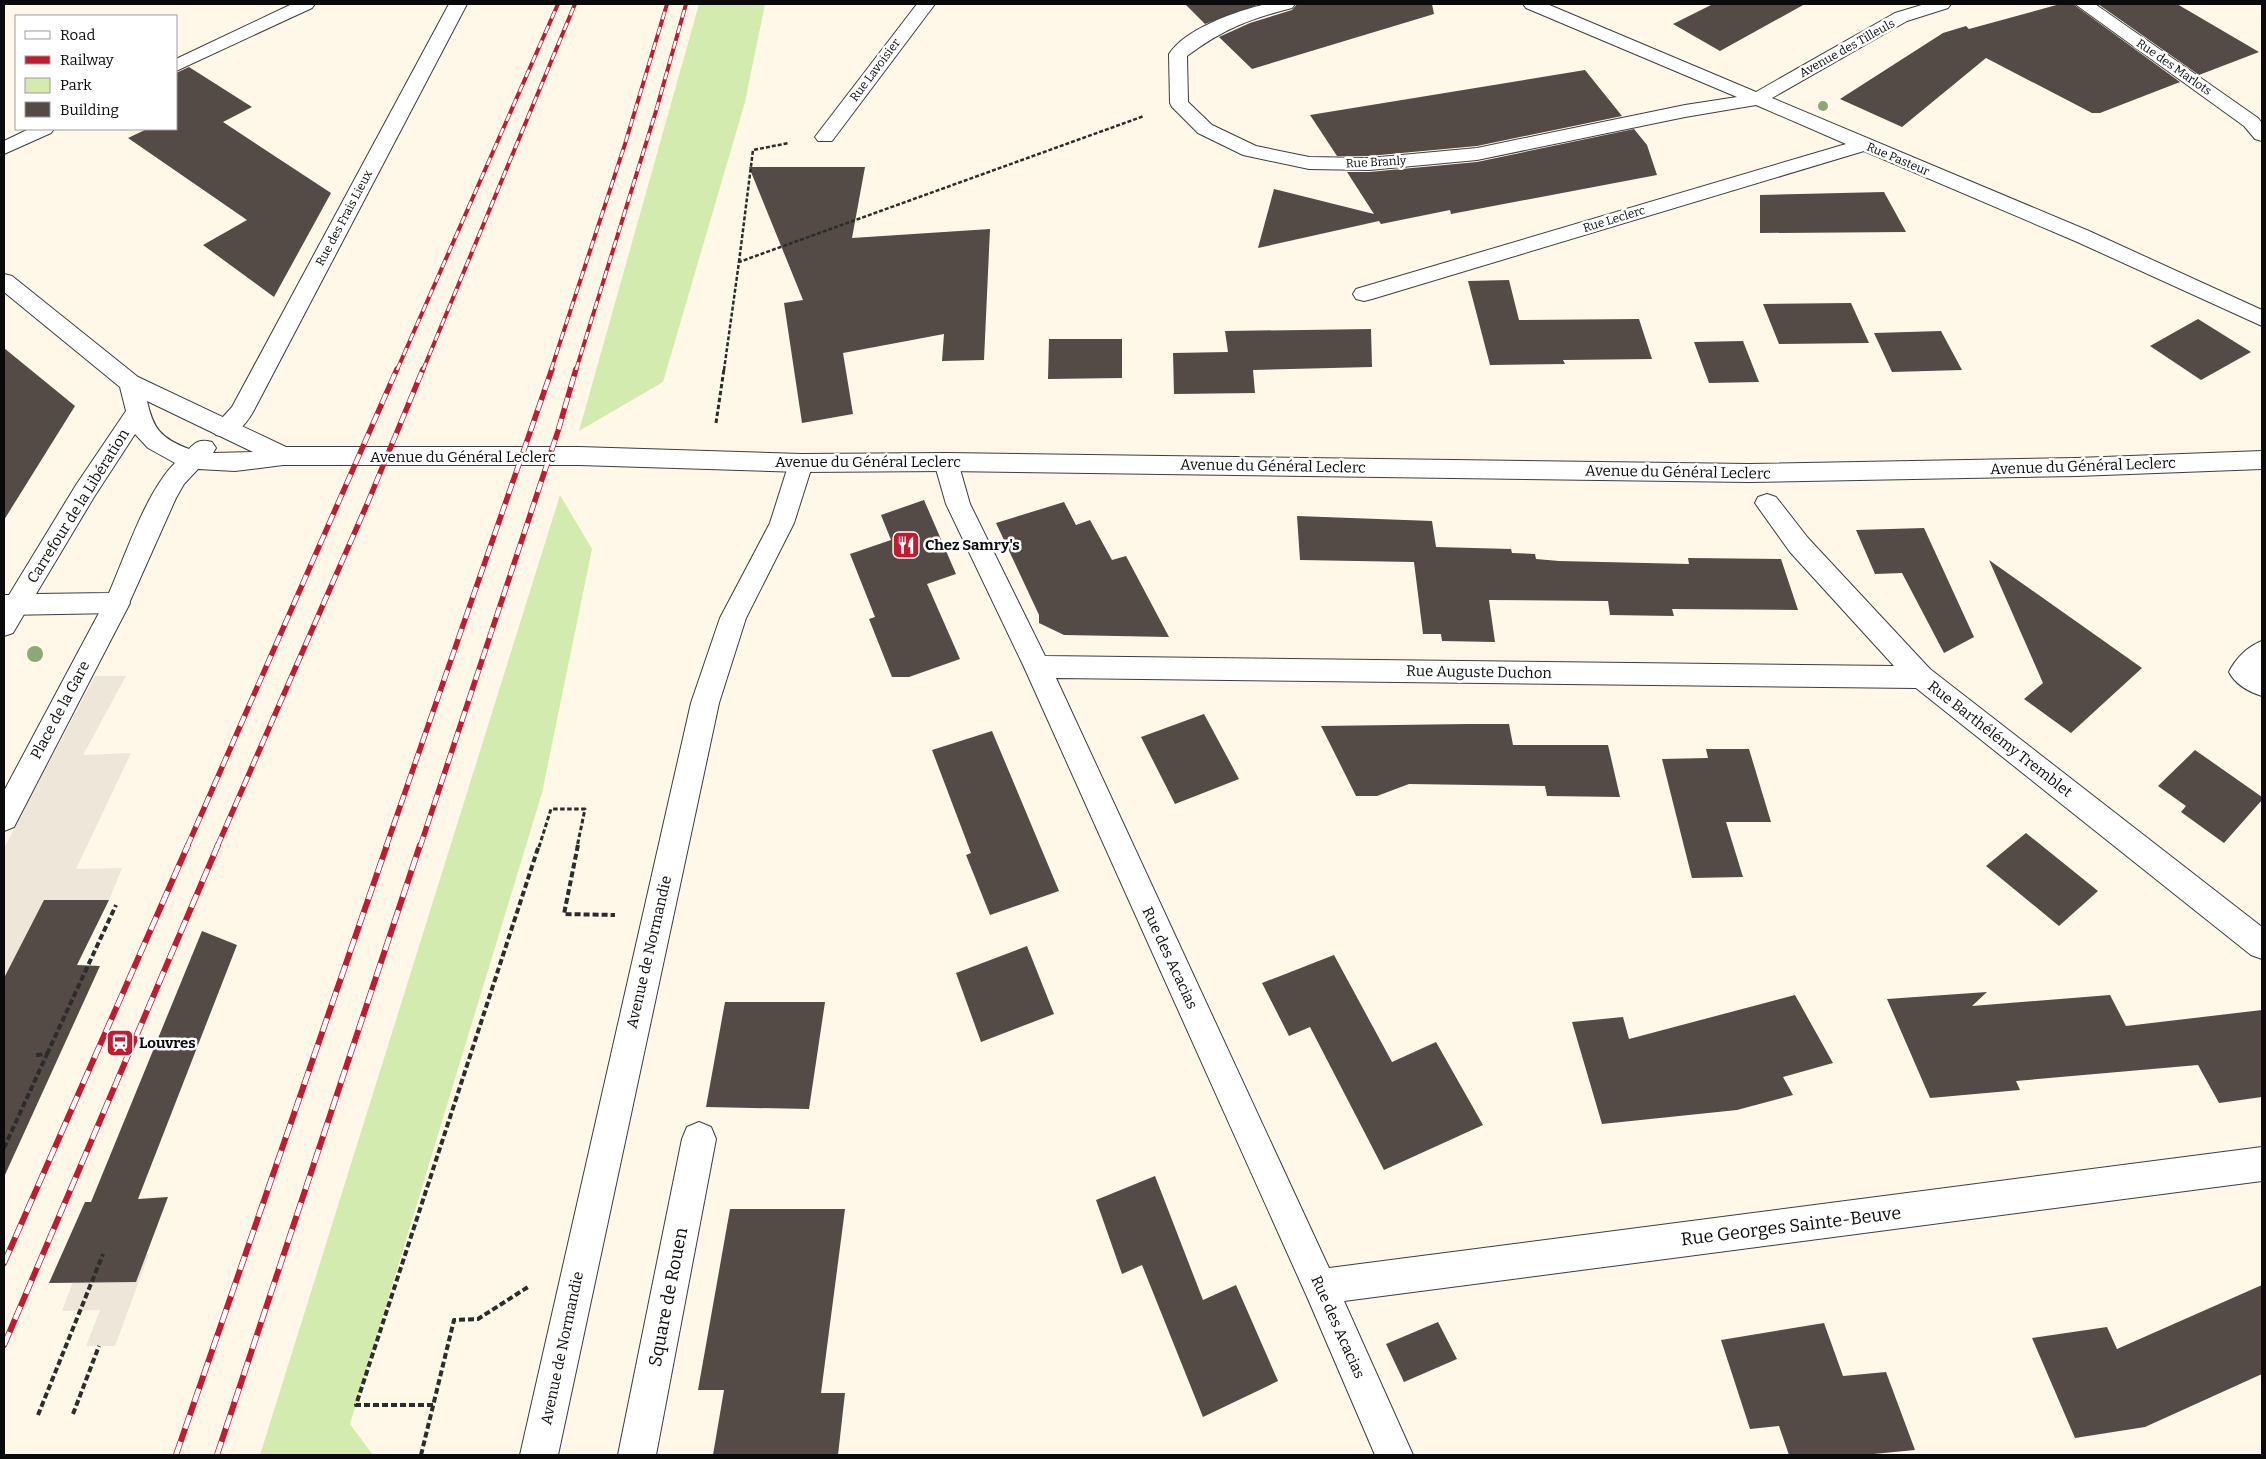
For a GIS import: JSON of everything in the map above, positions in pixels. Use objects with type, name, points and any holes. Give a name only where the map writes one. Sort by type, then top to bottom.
[{"type":"street","points":[[178,65],[306,4]]},
{"type":"street","name":"Rue des Frais Lieux","points":[[192,459],[241,412],[458,4]]},
{"type":"street","name":"Rue Lavoisier","points":[[825,137],[881,60],[926,4]]},
{"type":"street","points":[[1178,104],[1178,54],[1206,33],[1243,15],[1286,4]]},
{"type":"street","name":"Rue Pasteur","points":[[1532,4],[2082,236],[2262,319]]},
{"type":"street","name":"Avenue des Tilleuls","points":[[1756,100],[1901,17],[1942,4]]},
{"type":"street","name":"Rue des Marlots","points":[[2084,4],[2251,122],[2262,135]]},
{"type":"street","name":"Rue Branly","points":[[1178,104],[1205,129],[1250,151],[1309,163],[1369,164],[1477,154],[1685,111],[1756,100]]},
{"type":"street","points":[[4,148],[42,130]]},
{"type":"street","name":"Rue Leclerc","points":[[1364,294],[1863,145]]},
{"type":"street","points":[[4,281],[130,383],[283,456]]},
{"type":"street","points":[[130,383],[141,419],[169,419],[197,414]]},
{"type":"street","name":"Avenue du Général Leclerc","points":[[141,419],[152,438],[169,451],[192,459],[212,463],[241,463],[283,456],[579,456],[801,463],[946,462],[1749,473],[2077,467],[2262,460]]},
{"type":"street","name":"Carrefour de la Libération","points":[[11,604],[107,457],[141,419]]},
{"type":"street","name":"Place de la Gare","points":[[4,818],[117,603],[164,497],[175,478],[192,459]]},
{"type":"street","name":"Rue des Acacias","points":[[946,462],[958,504],[1037,667],[1320,1287],[1394,1455]]},
{"type":"street","name":"Avenue de Normandie","points":[[539,1455],[656,916],[705,703],[733,618],[782,524],[801,463]]},
{"type":"street","name":"Rue Barthélémy Tremblet","points":[[1767,503],[1799,545],[1921,678],[2262,944]]},
{"type":"street","points":[[4,626],[11,604],[117,603]]},
{"type":"street","points":[[2262,652],[2242,672],[2262,685]]},
{"type":"street","name":"Rue Auguste Duchon","points":[[1037,667],[1921,678]]},
{"type":"street","name":"Square de Rouen","points":[[636,1455],[699,1139]]},
{"type":"street","name":"Rue Georges Sainte-Beuve","points":[[1320,1287],[2262,1164]]},
{"type":"path","points":[[739,262],[1178,104]]},
{"type":"path","points":[[708,460],[714,439],[753,150],[825,137]]},
{"type":"path","points":[[433,1405],[356,1405],[551,809],[585,809],[564,914],[656,916]]},
{"type":"path","points":[[4,1148],[116,905]]},
{"type":"path","points":[[35,1055],[47,1054]]},
{"type":"path","points":[[38,1415],[103,1254]]},
{"type":"path","points":[[421,1455],[454,1320],[478,1319],[536,1282],[576,1280]]},
{"type":"path","points":[[73,1414],[100,1346]]},
{"type":"green space","points":[[699,4],[765,4],[745,102],[663,382],[579,431]]},
{"type":"green space","points":[[560,495],[592,549],[542,793],[350,1424],[373,1455],[260,1455]]},
{"type":"shaded area","points":[[95,676],[126,676],[83,755],[131,753],[76,869],[122,868],[109,900],[44,900],[4,978],[4,848]]},
{"type":"shaded area","points":[[149,1254],[115,1346],[86,1346],[100,1310],[62,1311],[83,1255]]},
{"type":"building","points":[[1185,4],[1260,4],[1205,24]]},
{"type":"building","points":[[1297,4],[1432,4],[1434,14],[1252,69],[1219,37],[1250,23],[1292,10]]},
{"type":"building","points":[[1713,4],[1805,4],[1720,51],[1673,24]]},
{"type":"building","points":[[2060,4],[2073,4],[2180,82],[2100,113],[2092,113],[1986,58],[1902,127],[1840,99],[1943,33],[1966,26],[1969,29]]},
{"type":"building","points":[[2098,4],[2177,4],[2259,52],[2199,75]]},
{"type":"building","points":[[189,67],[252,107],[223,122],[331,193],[274,297],[203,245],[247,220],[128,138],[145,130],[178,130],[178,72]]},
{"type":"building","points":[[1585,70],[1622,116],[1477,146],[1369,156],[1337,156],[1310,115]]},
{"type":"building","points":[[1634,129],[1647,145],[1657,175],[1451,214],[1450,210],[1381,224],[1379,221],[1258,248],[1274,189],[1374,214],[1347,172],[1369,172],[1477,162]]},
{"type":"building","points":[[749,167],[865,167],[852,238],[990,229],[984,360],[942,361],[944,334],[843,353],[853,414],[802,423],[784,303],[803,300]]},
{"type":"building","points":[[1884,192],[1906,232],[1760,233],[1760,195]]},
{"type":"building","points":[[1509,280],[1519,320],[1639,319],[1652,359],[1563,360],[1565,364],[1490,365],[1468,281]]},
{"type":"building","points":[[1851,303],[1869,343],[1779,344],[1763,304]]},
{"type":"building","points":[[2198,319],[2251,352],[2201,380],[2150,346]]},
{"type":"building","points":[[1371,329],[1372,367],[1253,370],[1255,393],[1174,394],[1173,353],[1228,352],[1225,331]]},
{"type":"building","points":[[1941,331],[1962,370],[1892,372],[1874,333]]},
{"type":"building","points":[[1049,339],[1122,339],[1122,378],[1048,379]]},
{"type":"building","points":[[1743,341],[1759,382],[1709,383],[1694,342]]},
{"type":"building","points":[[4,348],[75,406],[4,520]]},
{"type":"building","points":[[924,500],[956,574],[927,584],[960,659],[909,677],[892,677],[869,619],[875,617],[850,554],[891,540],[881,515]]},
{"type":"building","points":[[1064,502],[1076,525],[1090,520],[1112,560],[1126,556],[1169,637],[1064,635],[1039,623],[1039,615],[996,523]]},
{"type":"building","points":[[1297,516],[1432,521],[1436,547],[1511,549],[1512,553],[1535,554],[1536,559],[1689,564],[1688,558],[1781,559],[1798,610],[1672,609],[1674,616],[1610,615],[1608,601],[1489,600],[1495,642],[1442,641],[1441,634],[1423,634],[1414,562],[1300,560]]},
{"type":"building","points":[[1924,528],[1974,637],[1944,653],[1902,573],[1875,574],[1856,530]]},
{"type":"building","points":[[1989,560],[2142,668],[2071,733],[2024,699],[2043,683]]},
{"type":"building","points":[[1204,714],[1239,779],[1175,804],[1141,737]]},
{"type":"building","points":[[1509,724],[1513,745],[1608,745],[1620,797],[1547,796],[1545,786],[1409,784],[1377,796],[1356,796],[1321,726]]},
{"type":"building","points":[[992,731],[1059,891],[990,915],[966,855],[971,853],[932,750]]},
{"type":"building","points":[[1706,749],[1749,749],[1771,822],[1726,822],[1743,877],[1692,878],[1662,759],[1708,758]]},
{"type":"building","points":[[2195,750],[2262,797],[2262,800],[2224,843],[2181,812],[2186,806],[2158,786]]},
{"type":"building","points":[[2026,833],[2098,891],[2059,926],[1986,866]]},
{"type":"building","points":[[44,900],[109,900],[77,965],[100,966],[4,1177],[4,978]]},
{"type":"building","points":[[202,931],[237,945],[138,1199],[168,1197],[136,1282],[49,1283],[85,1202],[91,1202]]},
{"type":"building","points":[[1027,946],[1054,1014],[981,1042],[956,973]]},
{"type":"building","points":[[1334,955],[1392,1062],[1436,1042],[1483,1125],[1384,1170],[1310,1027],[1289,1036],[1262,983]]},
{"type":"building","points":[[1987,992],[1972,1006],[2110,995],[2126,1026],[2262,1010],[2262,1097],[2219,1103],[2198,1065],[2016,1081],[2020,1090],[1930,1098],[1887,999]]},
{"type":"building","points":[[1795,995],[1833,1063],[1783,1077],[1793,1095],[1737,1110],[1602,1124],[1572,1022],[1623,1017],[1629,1039]]},
{"type":"building","points":[[725,1002],[825,1002],[809,1109],[706,1107]]},
{"type":"building","points":[[1155,1176],[1203,1300],[1236,1285],[1278,1381],[1203,1417],[1142,1265],[1122,1274],[1096,1200]]},
{"type":"building","points":[[730,1209],[845,1209],[821,1393],[845,1393],[838,1455],[713,1455],[724,1390],[698,1390]]},
{"type":"building","points":[[2262,1285],[2262,1374],[2145,1427],[2075,1438],[2032,1338],[2107,1327],[2117,1349]]},
{"type":"building","points":[[1438,1322],[1457,1359],[1404,1382],[1386,1344]]},
{"type":"building","points":[[1824,1323],[1843,1376],[1886,1372],[1915,1450],[1863,1455],[1789,1455],[1779,1426],[1750,1429],[1721,1340]]},
{"type":"railway","points":[[397,370],[558,4]]},
{"type":"railway","points":[[423,370],[575,4]]},
{"type":"railway","points":[[551,370],[625,144],[667,4]]},
{"type":"railway","points":[[576,370],[656,111],[686,4]]},
{"type":"railway","points":[[187,847],[397,369]]},
{"type":"railway","points":[[217,847],[368,502],[423,369]]},
{"type":"railway","points":[[386,847],[552,369]]},
{"type":"railway","points":[[420,847],[558,431],[576,369]]},
{"type":"railway","points":[[4,1263],[188,845]]},
{"type":"railway","points":[[4,1345],[218,845]]},
{"type":"railway","points":[[176,1455],[387,845]]},
{"type":"railway","points":[[217,1455],[420,845]]},
{"type":"place","name":"Chez Samry's","points":[[906,545]]},
{"type":"place","name":"Louvres","points":[[120,1043]]}]
